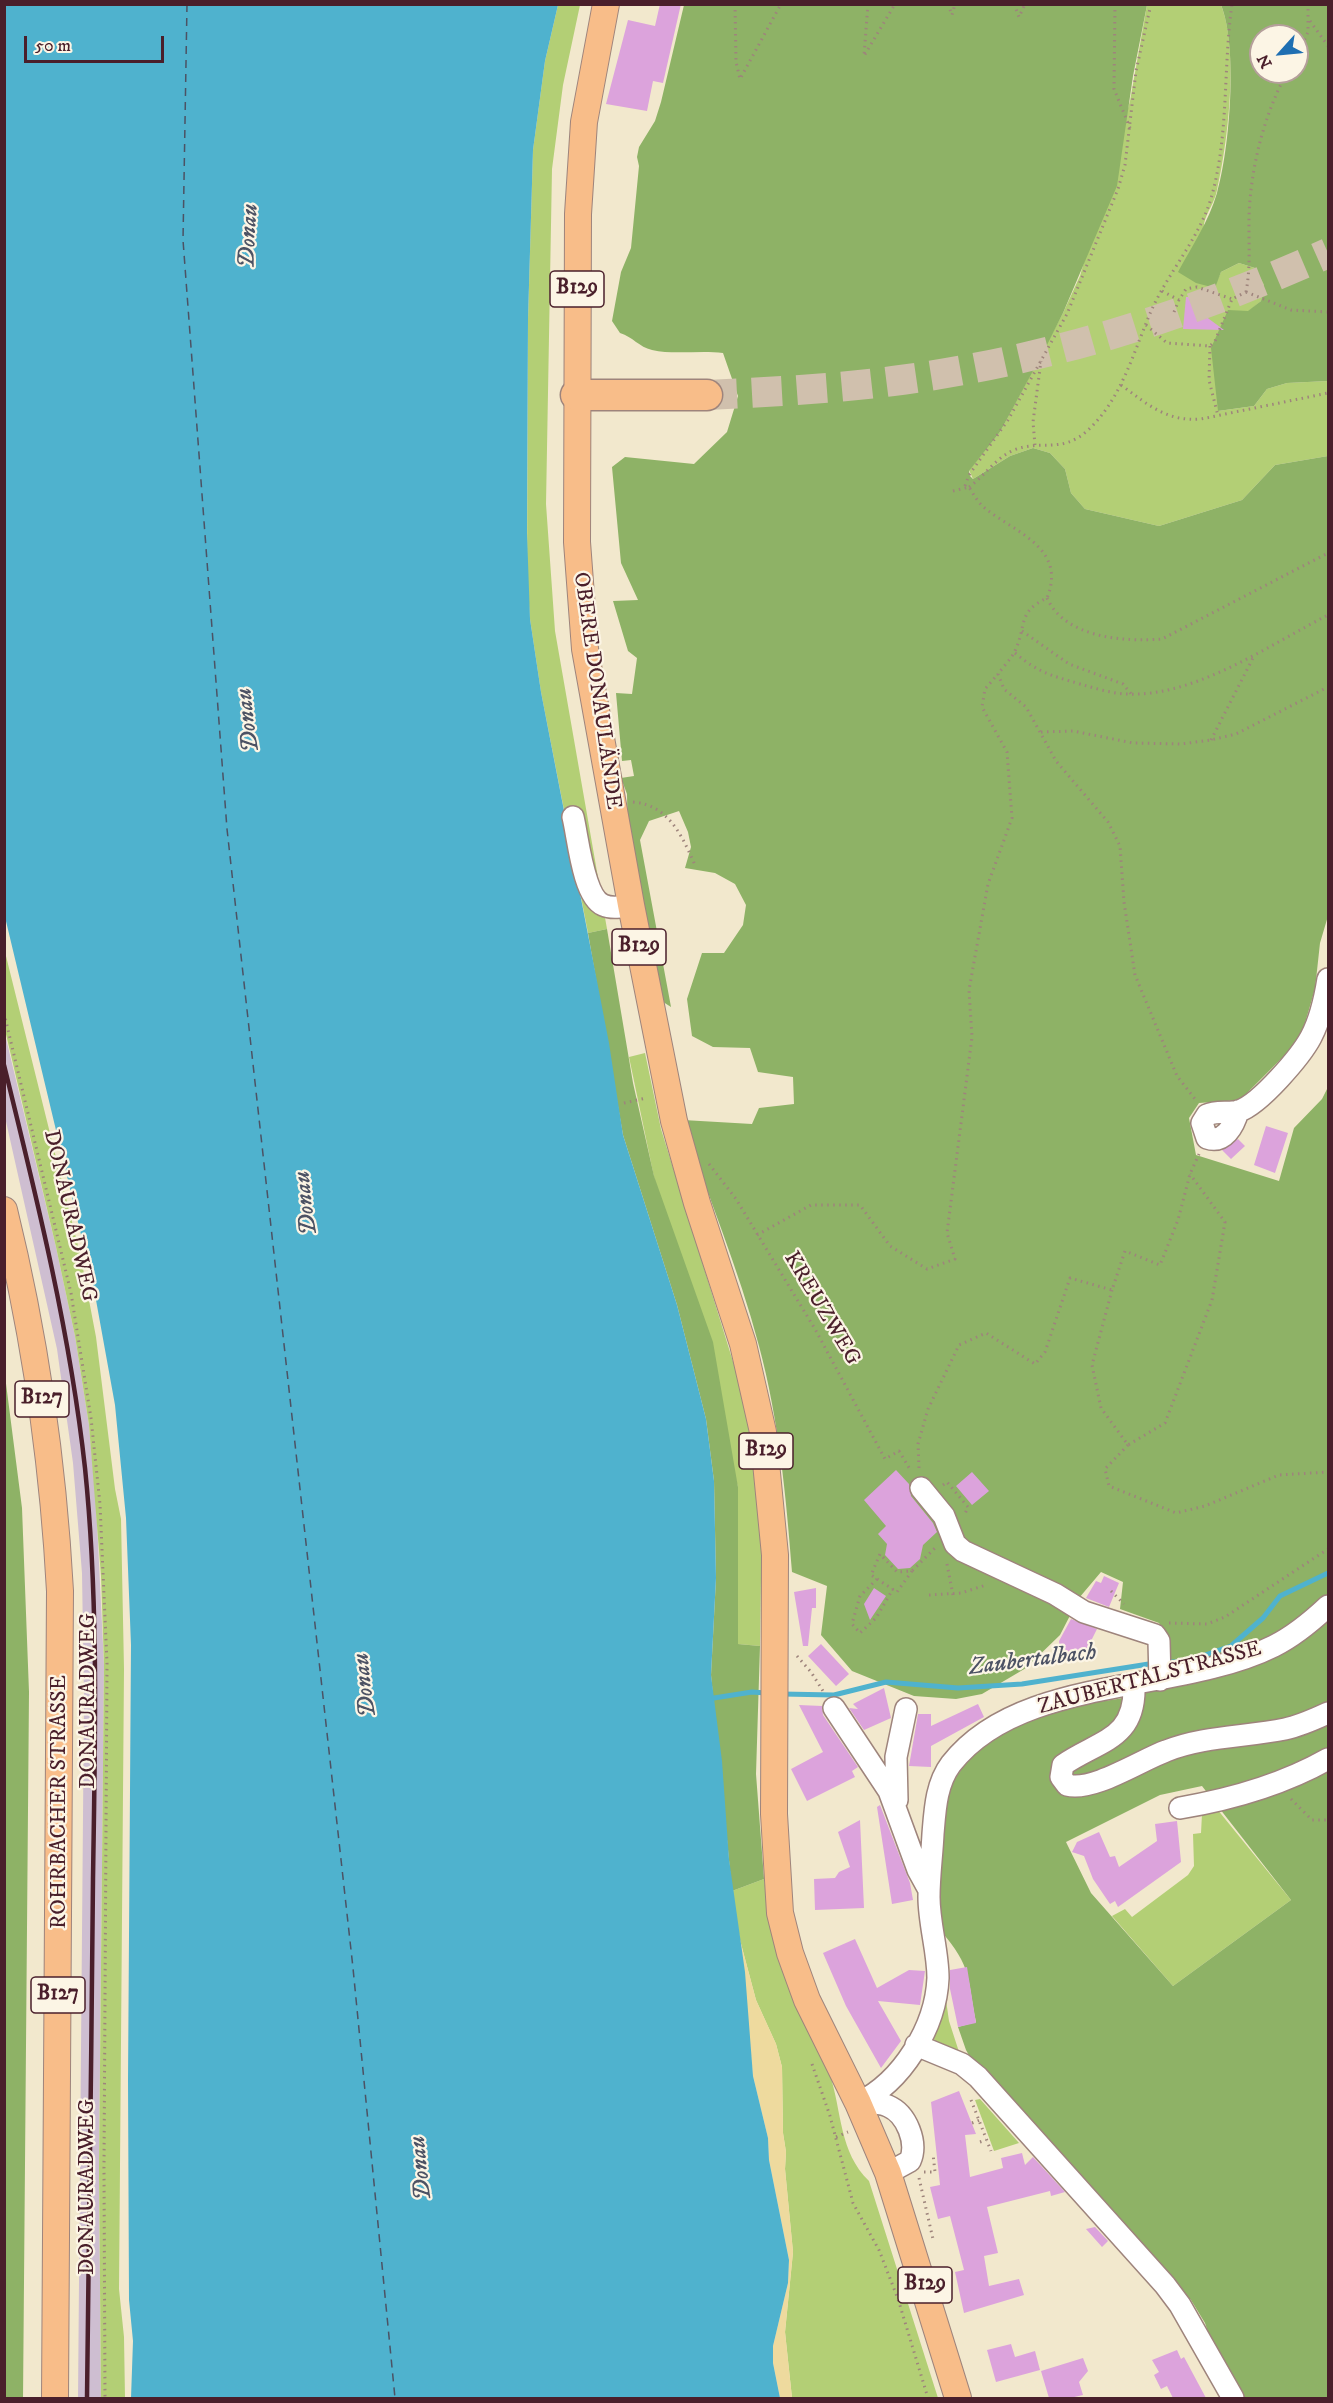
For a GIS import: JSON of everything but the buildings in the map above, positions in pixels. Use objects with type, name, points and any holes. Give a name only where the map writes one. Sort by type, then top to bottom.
[{"type":"highway","points":[[576,395],[707,395]]},
{"type":"main road","name":"OBERE DONAULÄNDE","points":[[606,4],[587,104],[581,162],[576,395],[577,543],[585,649],[631,905],[672,1110],[705,1226],[743,1344],[766,1449],[775,1546],[774,1843],[780,1913],[790,1953],[807,2000],[858,2103]]},
{"type":"main road","name":"ROHRBACHER STRASSE","points":[[4,1210],[25,1299],[41,1389],[55,1509],[60,1591],[55,2398]]},
{"type":"main road","name":"B129","points":[[858,2103],[888,2173],[958,2398]]},
{"type":"street","points":[[573,817],[585,875],[596,898],[601,904],[615,908],[631,905]]},
{"type":"street","points":[[1238,1111],[1232,1128],[1225,1136],[1217,1139],[1207,1138],[1202,1123],[1207,1115],[1238,1111],[1267,1090],[1311,1037],[1329,979]]},
{"type":"street","points":[[921,1488],[944,1516],[958,1548],[1055,1594],[1090,1614],[1152,1633],[1158,1638],[1160,1674]]},
{"type":"street","name":"ZAUBERTALSTRASSE","points":[[858,2103],[890,2082],[916,2045],[928,2021],[938,1979],[930,1890],[937,1798],[945,1773],[957,1757],[994,1729],[1042,1705],[1077,1695],[1134,1685],[1160,1674],[1225,1664],[1273,1647],[1302,1628],[1329,1606]]},
{"type":"street","points":[[1134,1685],[1134,1700],[1122,1728],[1104,1744],[1063,1765],[1061,1777],[1067,1785],[1078,1786],[1098,1781],[1179,1747],[1288,1728],[1329,1713]]},
{"type":"street","points":[[834,1708],[876,1768],[899,1812],[918,1870],[930,1890]]},
{"type":"street","points":[[899,1812],[896,1757],[906,1709]]},
{"type":"street","points":[[1180,1808],[1210,1803],[1290,1779],[1329,1759]]},
{"type":"street","points":[[916,2045],[968,2068],[1042,2146],[1165,2285],[1180,2305],[1233,2398]]},
{"type":"street","points":[[858,2103],[890,2107],[900,2115],[909,2131],[913,2146],[912,2158],[905,2166],[888,2173]]},
{"type":"path","points":[[735,4],[736,62],[740,80],[780,4]]},
{"type":"path","points":[[868,4],[864,56],[895,4]]},
{"type":"path","points":[[948,4],[952,15],[955,4]]},
{"type":"path","points":[[1014,4],[1019,17],[1025,4]]},
{"type":"path","points":[[1115,4],[1114,89],[1131,129]]},
{"type":"path","points":[[1151,4],[1136,71],[1131,129],[1118,189],[1073,298],[1002,431],[969,475],[967,487],[982,505],[1043,551],[1053,575],[1047,597],[1059,617],[1088,631],[1139,640],[1162,639],[1329,553]]},
{"type":"path","points":[[953,491],[967,487],[1005,455],[1035,445],[1057,447],[1080,436],[1098,419],[1121,385],[1162,291],[1202,219],[1212,196],[1222,135],[1232,4]]},
{"type":"path","points":[[1308,4],[1309,25]]},
{"type":"path","points":[[1310,21],[1329,46]]},
{"type":"path","points":[[1246,292],[1250,266],[1250,206],[1255,164],[1269,113],[1282,84]]},
{"type":"path","points":[[1174,312],[1185,290],[1192,286],[1232,299]]},
{"type":"path","points":[[1162,291],[1179,300]]},
{"type":"path","points":[[1218,416],[1209,380],[1210,346],[1215,341],[1232,299],[1246,292],[1291,310],[1329,312]]},
{"type":"path","points":[[1146,325],[1167,343],[1210,346]]},
{"type":"path","points":[[1035,445],[1033,422],[1041,360]]},
{"type":"path","points":[[1121,385],[1156,411],[1173,418],[1188,420],[1329,393]]},
{"type":"path","points":[[757,1235],[811,1205],[860,1205],[890,1246],[927,1269],[955,1259],[947,1233],[972,1037],[969,990],[988,884],[1012,818],[1007,752],[982,707],[986,689],[1015,652],[1024,616],[1033,604],[1047,597]]},
{"type":"path","points":[[1015,652],[1038,672],[1090,687],[1132,695],[1188,684],[1255,655],[1329,615]]},
{"type":"path","points":[[1022,631],[1069,664],[1123,684],[1132,695]]},
{"type":"path","points":[[1211,740],[1255,655]]},
{"type":"path","points":[[998,674],[1004,689],[1026,707],[1056,761],[1108,822],[1120,846],[1135,975],[1177,1076],[1207,1115]]},
{"type":"path","points":[[1041,732],[1073,730],[1133,743],[1181,744],[1211,740],[1236,734],[1329,687]]},
{"type":"path","points":[[612,804],[641,802],[666,815],[677,827],[695,865]]},
{"type":"path","name":"DONAURADWEG","points":[[4,1013],[71,1293],[91,1418],[100,1504],[107,1663],[105,2398]]},
{"type":"path","points":[[624,1103],[648,1098],[646,1089]]},
{"type":"path","points":[[1128,1445],[1101,1408],[1092,1365],[1125,1251],[1160,1265],[1178,1220],[1190,1174],[1207,1138]]},
{"type":"path","name":"KREUZWEG","points":[[707,1162],[726,1183],[821,1339],[885,1459],[899,1451],[921,1488]]},
{"type":"path","points":[[1190,1174],[1225,1222],[1212,1300],[1165,1423],[1128,1445],[1105,1469],[1109,1486],[1176,1513],[1205,1506],[1279,1475],[1329,1472]]},
{"type":"path","points":[[921,1488],[918,1444],[928,1409],[958,1345],[986,1333],[1035,1364],[1045,1352],[1070,1278],[1112,1290]]},
{"type":"path","points":[[947,1482],[969,1507]]},
{"type":"path","points":[[912,1571],[897,1572],[880,1554],[871,1575],[897,1592],[912,1571],[952,1532]]},
{"type":"path","points":[[1158,1621],[1191,1625],[1207,1624],[1225,1617],[1329,1549]]},
{"type":"path","points":[[948,1568],[953,1595]]},
{"type":"path","points":[[929,1595],[953,1595],[985,1585],[995,1580],[1003,1570]]},
{"type":"path","points":[[877,1579],[860,1596],[854,1614],[852,1624],[861,1633],[876,1618],[893,1589]]},
{"type":"path","points":[[793,1655],[802,1661],[821,1687]]},
{"type":"path","points":[[1290,1779],[1291,1800],[1312,1820],[1329,1820]]},
{"type":"path","points":[[968,2068],[963,2080],[991,2151]]},
{"type":"path","points":[[972,2124],[980,2120]]},
{"type":"path","points":[[980,2142],[986,2140]]},
{"type":"path","points":[[922,2171],[935,2172],[934,2159]]},
{"type":"path","points":[[925,2164],[920,2184],[934,2242]]},
{"type":"shaded area","points":[[4,1030],[75,1336],[89,1425],[96,1502],[104,1665],[99,2168],[101,2398],[78,2398],[84,1700],[82,1573],[73,1463],[57,1349],[5,1117]]},
{"type":"green space","points":[[558,5],[580,5],[563,85],[552,169],[546,504],[555,631],[607,929],[588,933],[541,692],[530,619],[527,574],[528,319],[533,150],[545,61]]},
{"type":"green space","points":[[684,5],[1147,5],[1133,76],[1117,186],[1047,345],[1000,432],[969,471],[970,476],[973,479],[1010,456],[1033,448],[1050,453],[1065,469],[1071,493],[1085,509],[1159,526],[1242,500],[1275,465],[1328,456],[1328,916],[1320,943],[1315,989],[1300,1040],[1240,1100],[1199,1103],[1189,1118],[1196,1155],[1279,1181],[1294,1128],[1322,1099],[1328,1087],[1328,2398],[1241,2398],[1212,2344],[1205,2323],[1191,2300],[975,2066],[966,2050],[958,2027],[976,2022],[964,1964],[940,1930],[940,1836],[952,1785],[974,1755],[1005,1732],[1022,1723],[1076,1705],[1132,1696],[1154,1686],[1172,1670],[1170,1646],[1159,1623],[1120,1609],[1123,1582],[1101,1572],[1079,1598],[1060,1635],[1026,1668],[982,1694],[956,1699],[914,1696],[852,1671],[821,1635],[827,1586],[792,1572],[781,1458],[766,1374],[742,1289],[683,1120],[752,1124],[759,1108],[794,1104],[793,1077],[758,1072],[750,1048],[713,1047],[692,1036],[687,999],[702,953],[724,953],[743,925],[746,905],[735,884],[715,873],[685,868],[691,847],[688,832],[679,811],[649,821],[640,840],[671,1007],[657,998],[628,849],[627,794],[621,778],[634,776],[631,760],[622,761],[616,693],[632,694],[637,658],[628,651],[613,601],[638,600],[621,563],[612,467],[625,457],[694,464],[727,432],[738,396],[723,353],[652,350],[620,333],[612,321],[621,272],[631,248],[639,147],[655,121]],"holes":[[[1202,1786],[1291,1900],[1173,1986],[1091,1893],[1066,1842],[1160,1795]]]},
{"type":"green space","points":[[1147,5],[1221,5],[1226,24],[1231,71],[1228,122],[1217,190],[1204,224],[1204,238],[1214,287],[1221,272],[1239,263],[1255,268],[1264,285],[1261,301],[1248,312],[1218,411],[1254,406],[1267,389],[1287,383],[1328,381],[1328,456],[1275,465],[1242,500],[1159,526],[1085,509],[1071,493],[1065,469],[1050,453],[1033,448],[1010,456],[973,479],[969,470],[1000,432],[1080,276],[1130,101]]},
{"type":"green space","points":[[1221,5],[1328,5],[1328,381],[1287,383],[1267,389],[1254,406],[1218,411],[1211,348],[1228,310],[1248,311],[1261,301],[1264,285],[1255,268],[1239,263],[1221,272],[1215,288],[1196,283],[1178,272],[1210,214],[1222,174],[1230,98],[1229,46]]},
{"type":"green space","points":[[607,929],[633,1083],[654,1176],[713,1342],[738,1487],[738,1644],[760,1646],[756,1774],[764,1879],[732,1891],[711,1675],[716,1578],[714,1481],[706,1419],[677,1305],[623,1135],[588,933]]},
{"type":"green space","points":[[5,952],[81,1258],[96,1337],[115,1489],[121,1519],[124,1669],[119,2289],[124,2337],[125,2398],[101,2398],[99,2168],[104,1665],[101,1576],[89,1425],[75,1336],[5,1030]]},
{"type":"green space","points":[[645,1053],[661,1129],[743,1394],[762,1513],[760,1646],[738,1644],[738,1487],[654,1177],[629,1057]]},
{"type":"green space","points":[[4,1368],[22,1508],[29,1692],[23,2398],[4,2398]]},
{"type":"green space","points":[[1217,1809],[1291,1900],[1173,1986],[1112,1916],[1125,1909],[1132,1917],[1188,1875],[1194,1866],[1193,1834],[1201,1833],[1202,1814]]},
{"type":"green space","points":[[764,1879],[783,1970],[794,1999],[830,2075],[843,2131],[852,2157],[859,2170],[869,2181],[938,2398],[792,2398],[785,2332],[793,2252],[785,2169],[782,2067],[776,2044],[756,2000],[740,1940],[732,1891]]},
{"type":"green space","points":[[945,1993],[949,2021],[960,2055],[935,2043],[934,2039]]},
{"type":"green space","points":[[980,2099],[1019,2143],[994,2151],[975,2100]]},
{"type":"sand","points":[[740,1940],[756,2000],[776,2044],[782,2067],[785,2169],[793,2252],[785,2332],[792,2398],[780,2398],[773,2363],[773,2346],[788,2283],[789,2260],[769,2160],[768,2138],[753,2076]]},
{"type":"water","name":"Donau","points":[[4,5],[558,5],[545,61],[533,150],[528,319],[527,533],[530,619],[541,692],[609,1043],[623,1135],[677,1305],[706,1419],[714,1481],[716,1578],[711,1675],[722,1761],[729,1859],[745,1972],[753,2076],[768,2138],[769,2160],[789,2260],[788,2283],[773,2346],[773,2363],[780,2398],[131,2398],[133,2341],[129,2300],[128,2080],[131,1645],[126,1518],[115,1405],[94,1289],[5,917]]},
{"type":"waterway","name":"Zaubertalbach","points":[[1164,1662],[1185,1662],[1231,1646],[1263,1618],[1280,1596],[1328,1573]]},
{"type":"waterway","name":"Zaubertalbach","points":[[782,1694],[834,1695],[886,1682],[958,1688],[1022,1684],[1155,1663]]},
{"type":"waterway","name":"Zaubertalbach","points":[[714,1698],[752,1692],[766,1693]]},
{"type":"ferry route","points":[[187,4],[183,240],[227,829],[353,1968],[395,2398]]},
{"type":"tunnel","points":[[707,395],[870,384],[949,373],[1005,362],[1170,316],[1276,276],[1328,253]]},
{"type":"railway","points":[[4,1065],[40,1216],[71,1366],[79,1417],[89,1519],[94,1622],[95,1725],[87,2398]]}]
